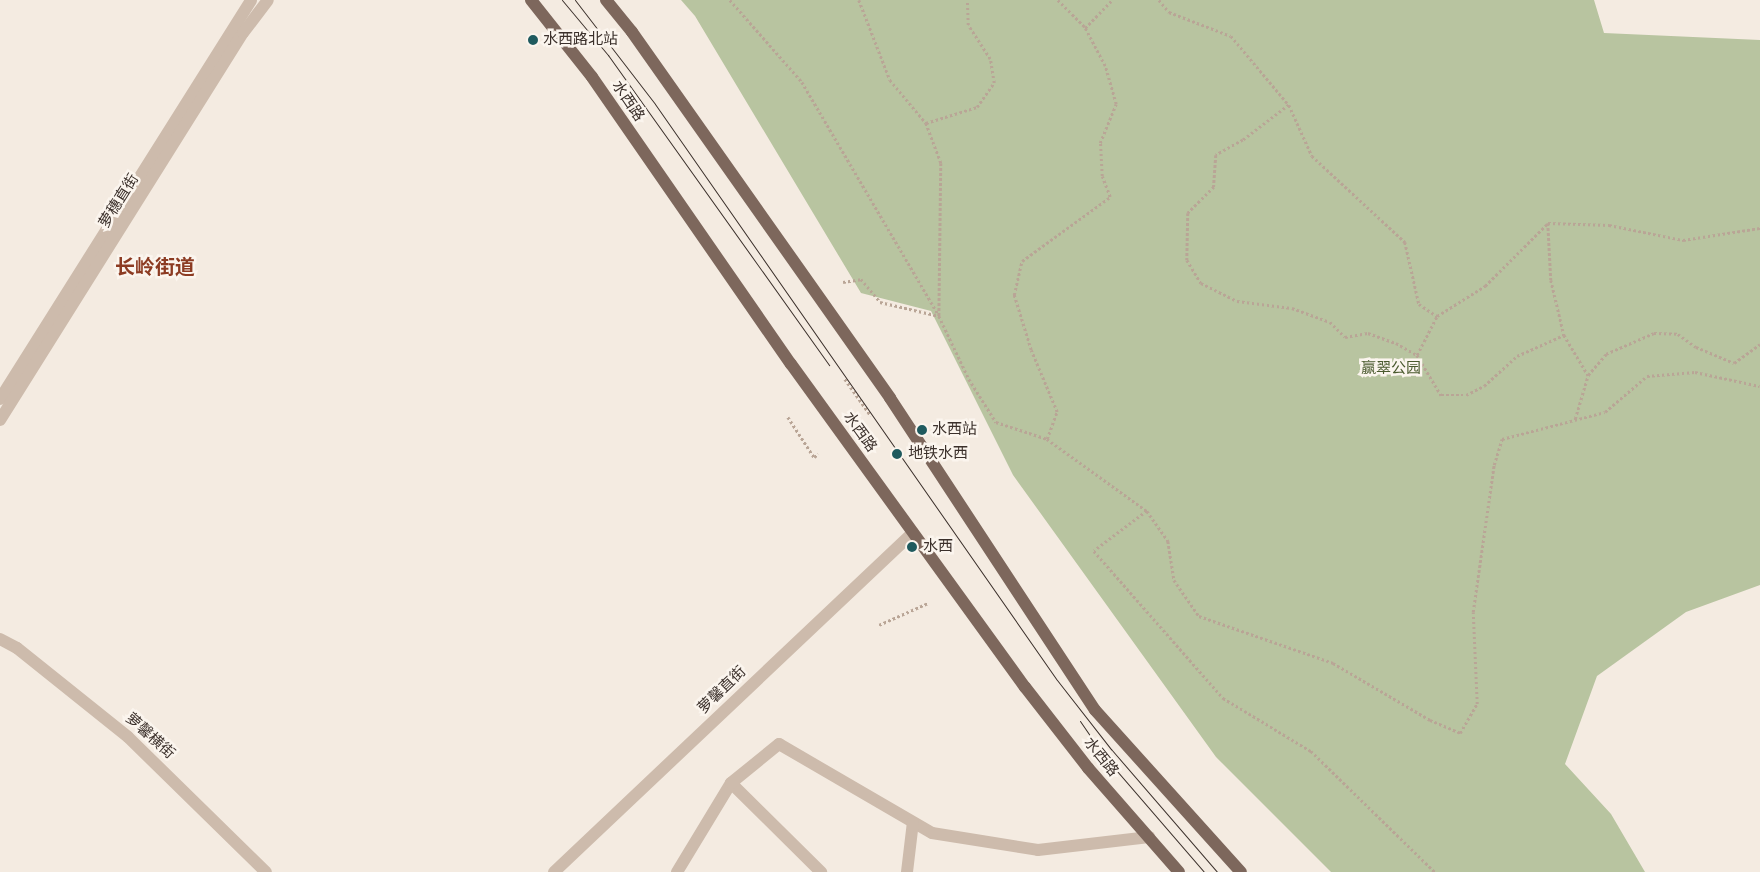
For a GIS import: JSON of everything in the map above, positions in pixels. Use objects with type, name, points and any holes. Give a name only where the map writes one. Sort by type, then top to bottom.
[{"type":"main road","name":"水西路","points":[[531,0],[592,77],[791,364],[1061,734],[1179,872]]},
{"type":"main road","name":"水西路","points":[[606,0],[632,32],[890,398],[1095,710],[1241,872]]},
{"type":"street","name":"萝穗直街","points":[[0,399],[251,0]]},
{"type":"street","name":"萝穗直街","points":[[0,420],[243,34],[268,0]]},
{"type":"street","name":"萝馨直街","points":[[554,872],[913,532]]},
{"type":"street","name":"萝馨横街","points":[[0,639],[17,648],[128,737],[266,872]]},
{"type":"street","points":[[677,872],[731,783],[779,744],[932,833],[1038,850],[1149,837]]},
{"type":"street","points":[[731,783],[820,872]]},
{"type":"street","points":[[907,872],[913,822]]},
{"type":"path","points":[[730,0],[802,82],[939,316],[968,379],[996,422],[1047,439],[1147,511],[1168,541],[1174,580],[1199,616],[1333,663],[1430,720],[1460,733],[1477,704],[1474,612],[1494,465],[1502,439],[1605,412],[1647,376],[1695,372],[1760,386]]},
{"type":"path","points":[[859,0],[890,80],[926,123],[941,163],[939,316]]},
{"type":"path","points":[[926,123],[977,107],[994,84],[990,59],[968,24],[967,0]]},
{"type":"path","points":[[1047,439],[1057,412],[1031,350],[1014,295],[1022,261],[1110,197],[1102,176],[1100,143],[1116,104],[1106,66],[1085,28],[1058,0]]},
{"type":"path","points":[[1085,28],[1112,0]]},
{"type":"path","points":[[1159,0],[1169,12],[1231,36],[1289,104],[1312,156],[1405,242],[1420,304],[1437,316]]},
{"type":"path","points":[[1289,104],[1243,140],[1216,155],[1214,186],[1188,213],[1187,260],[1201,283],[1237,301],[1292,308],[1330,322],[1345,337],[1368,333],[1417,354],[1441,395],[1466,395],[1484,386],[1517,356],[1564,335]]},
{"type":"path","points":[[1417,354],[1437,316],[1485,286],[1548,223],[1609,224],[1683,240],[1760,228]]},
{"type":"path","points":[[1548,223],[1551,280],[1564,335],[1588,375]]},
{"type":"path","points":[[843,282],[861,279],[880,302],[939,316]]},
{"type":"path","points":[[1575,420],[1588,375],[1606,354],[1654,334],[1678,334],[1696,347],[1734,363],[1760,344]]},
{"type":"path","points":[[845,379],[871,416]]},
{"type":"path","points":[[788,416],[814,457],[818,454]]},
{"type":"path","points":[[1147,511],[1094,551],[1223,698],[1311,751],[1435,872]]},
{"type":"path","points":[[879,625],[928,603]]},
{"type":"green space","name":"赢翠公园","points":[[681,0],[1594,0],[1604,33],[1760,40],[1760,585],[1686,612],[1597,676],[1565,764],[1611,814],[1645,872],[1331,872],[1216,757],[1013,475],[931,311],[861,293],[695,16]]},
{"type":"tram line","points":[[562,0],[608,55],[829,365]]},
{"type":"tram line","points":[[575,0],[655,104],[1057,680],[1111,749],[1217,872]]},
{"type":"tram line","points":[[1080,721],[1104,756],[1204,872]]},
{"type":"place","name":"水西路北站","points":[[533,40]]},
{"type":"place","name":"水西站","points":[[922,430]]},
{"type":"place","name":"地铁水西","points":[[897,454]]},
{"type":"place","name":"水西","points":[[912,547]]},
{"type":"district","name":"长岭街道","points":[[155,267]]}]
